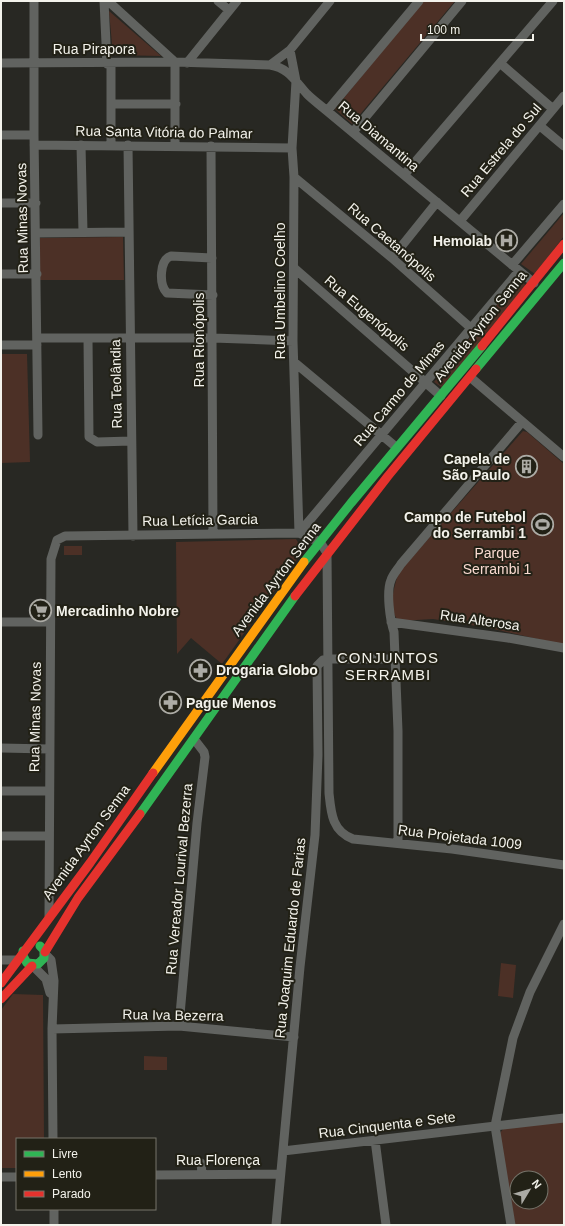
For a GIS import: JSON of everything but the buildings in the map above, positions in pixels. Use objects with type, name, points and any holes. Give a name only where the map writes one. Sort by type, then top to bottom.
[{"type":"main road","name":"Avenida Ayrton Senna","points":[[1,983],[69,891],[211,690],[320,542],[396,447],[441,396],[534,283],[564,244]]},
{"type":"main road","name":"Avenida Ayrton Senna","points":[[47,955],[50,941],[78,898],[194,739],[327,552],[564,263]]},
{"type":"main road","points":[[379,468],[388,476]]},
{"type":"main road","points":[[1,999],[33,966],[43,961],[47,955],[39,945],[33,943],[26,948],[24,961],[33,966]]},
{"type":"street","name":"Rua Minas Novas","points":[[34,1],[34,144],[37,233],[38,435]]},
{"type":"street","points":[[104,1],[111,104],[111,145]]},
{"type":"street","points":[[108,1],[175,62],[175,146]]},
{"type":"street","points":[[218,1],[229,10]]},
{"type":"street","points":[[186,63],[237,1]]},
{"type":"street","points":[[270,65],[290,50],[330,1]]},
{"type":"street","points":[[327,111],[419,1]]},
{"type":"street","points":[[353,132],[462,1]]},
{"type":"street","points":[[404,175],[500,63],[549,3]]},
{"type":"street","name":"Rua Umbelino Coelho","points":[[290,50],[296,80],[292,148],[294,177],[293,341],[299,533]]},
{"type":"street","name":"Rua Pirapora","points":[[1,63],[186,63]]},
{"type":"street","name":"Rua Diamantina","points":[[186,63],[270,65],[286,70],[327,111],[534,283]]},
{"type":"street","points":[[500,63],[553,109]]},
{"type":"street","name":"Rua Estrela do Sul","points":[[460,221],[564,96]]},
{"type":"street","points":[[111,104],[176,104]]},
{"type":"street","points":[[540,126],[564,146]]},
{"type":"street","points":[[1,135],[34,135]]},
{"type":"street","name":"Rua Santa Vitória do Palmar","points":[[34,144],[292,148]]},
{"type":"street","points":[[81,145],[83,232]]},
{"type":"street","name":"Rua Teolândia","points":[[128,145],[133,536]]},
{"type":"street","name":"Rua Rionópolis","points":[[211,146],[213,295],[213,534]]},
{"type":"street","name":"Rua Caetanópolis","points":[[294,177],[392,258],[472,329]]},
{"type":"street","points":[[392,258],[436,202]]},
{"type":"street","points":[[1,203],[36,203]]},
{"type":"street","points":[[512,265],[564,204]]},
{"type":"street","points":[[37,233],[129,232]]},
{"type":"street","points":[[212,258],[171,256],[162,263],[163,286],[167,293],[213,295]]},
{"type":"street","name":"Rua Eugenópolis","points":[[294,268],[441,396]]},
{"type":"street","name":"Rua Carmo de Minas","points":[[299,533],[472,329],[519,271]]},
{"type":"street","points":[[1,274],[37,274]]},
{"type":"street","points":[[1,345],[37,341],[130,338],[213,338],[293,341]]},
{"type":"street","points":[[88,339],[89,437],[97,442],[131,441]]},
{"type":"street","points":[[294,362],[396,447]]},
{"type":"street","points":[[470,377],[564,457]]},
{"type":"street","points":[[398,843],[398,731],[394,632],[391,622],[389,585],[397,570],[522,422]]},
{"type":"street","name":"Rua Letícia Garcia","points":[[78,535],[114,532],[133,536],[299,533],[320,542]]},
{"type":"street","name":"Rua Minas Novas","points":[[49,918],[50,622],[54,582],[51,559],[57,540],[62,537],[78,535]]},
{"type":"street","points":[[320,542],[327,552],[328,658],[395,659]]},
{"type":"street","points":[[1,622],[50,622]]},
{"type":"street","name":"Rua Alterosa","points":[[391,622],[508,638],[564,648]]},
{"type":"street","name":"Rua Projetada 1009","points":[[328,658],[331,810],[336,826],[346,836],[352,838],[564,864]]},
{"type":"street","name":"Rua Joaquim Eduardo de Farias","points":[[276,1225],[315,837],[318,755],[316,676],[319,664],[328,658]]},
{"type":"street","name":"Rua Vereador Lourival Bezerra","points":[[179,1026],[197,823],[205,757],[204,752],[194,739]]},
{"type":"street","points":[[1,748],[49,749]]},
{"type":"street","points":[[1,791],[49,791]]},
{"type":"street","points":[[1,836],[49,836]]},
{"type":"street","points":[[50,891],[69,891],[78,898]]},
{"type":"street","points":[[510,1225],[495,1126],[513,1038],[530,992],[564,924]]},
{"type":"street","points":[[47,955],[54,981],[52,1029],[53,1138]]},
{"type":"street","points":[[1,960],[17,960]]},
{"type":"street","points":[[33,966],[47,982],[53,1004]]},
{"type":"street","name":"Rua Iva Bezerra","points":[[52,1029],[179,1026],[196,1031],[294,1037]]},
{"type":"street","name":"Rua Cinquenta e Sete","points":[[283,1151],[564,1118]]},
{"type":"street","points":[[375,1140],[386,1225]]},
{"type":"street","points":[[201,1163],[202,1174]]},
{"type":"street","name":"Rua Florença","points":[[156,1175],[280,1174]]},
{"type":"street","points":[[1,1177],[16,1177]]},
{"type":"street","points":[[54,1210],[54,1225]]},
{"type":"green space","points":[[423,1],[455,1],[352,124],[335,109]]},
{"type":"green space","points":[[109,11],[161,56],[113,55]]},
{"type":"green space","points":[[564,213],[564,236],[535,274],[521,264]]},
{"type":"green space","points":[[123,237],[124,280],[40,280],[40,238]]},
{"type":"green space","points":[[518,279],[527,286],[444,389],[434,382]]},
{"type":"green space","points":[[1,354],[27,354],[30,462],[1,463]]},
{"type":"green space","name":"Parque Serrambi 1","points":[[523,431],[527,432],[564,464],[564,645],[489,628],[433,619],[400,621],[394,614],[392,602],[394,589],[400,571]]},
{"type":"green space","points":[[296,539],[303,551],[222,664],[191,638],[177,654],[176,542]]},
{"type":"green space","points":[[64,546],[82,546],[82,555],[64,555]]},
{"type":"green space","points":[[501,963],[516,965],[513,998],[498,996]]},
{"type":"green space","points":[[13,994],[43,995],[44,1138],[16,1138],[16,1168],[1,1168],[1,1010]]},
{"type":"green space","points":[[144,1056],[167,1057],[167,1070],[144,1070]]},
{"type":"green space","points":[[564,1121],[564,1225],[515,1225],[512,1210],[549,1210],[549,1170],[509,1170],[509,1191],[499,1134],[504,1128]]},
{"type":"traffic: fast","points":[[476,369],[564,263]]},
{"type":"traffic: fast","points":[[304,562],[351,503],[482,346]]},
{"type":"traffic: fast","points":[[140,814],[295,596]]},
{"type":"traffic: fast","points":[[23,951],[23,956],[27,963],[38,964],[44,958],[44,950],[40,946]]},
{"type":"traffic: slow","points":[[153,773],[304,562]]},
{"type":"traffic: jam","points":[[482,346],[564,244]]},
{"type":"traffic: jam","points":[[295,596],[388,476],[476,369]]},
{"type":"traffic: jam","points":[[1,983],[90,863],[153,773]]},
{"type":"traffic: jam","points":[[45,952],[78,898],[140,814]]},
{"type":"traffic: jam","points":[[1,999],[32,966]]},
{"type":"place","name":"Hemolab","points":[[507,241]]},
{"type":"place","name":"Capela de São Paulo","points":[[526,467]]},
{"type":"place","name":"Campo de Futebol do Serrambi 1","points":[[542,525]]},
{"type":"place","name":"Mercadinho Nobre","points":[[40,611]]},
{"type":"place","name":"Drogaria Globo","points":[[200,670]]},
{"type":"place","name":"Pague Menos","points":[[171,703]]},
{"type":"district","name":"CONJUNTOS SERRAMBI","points":[[388,666]]}]
